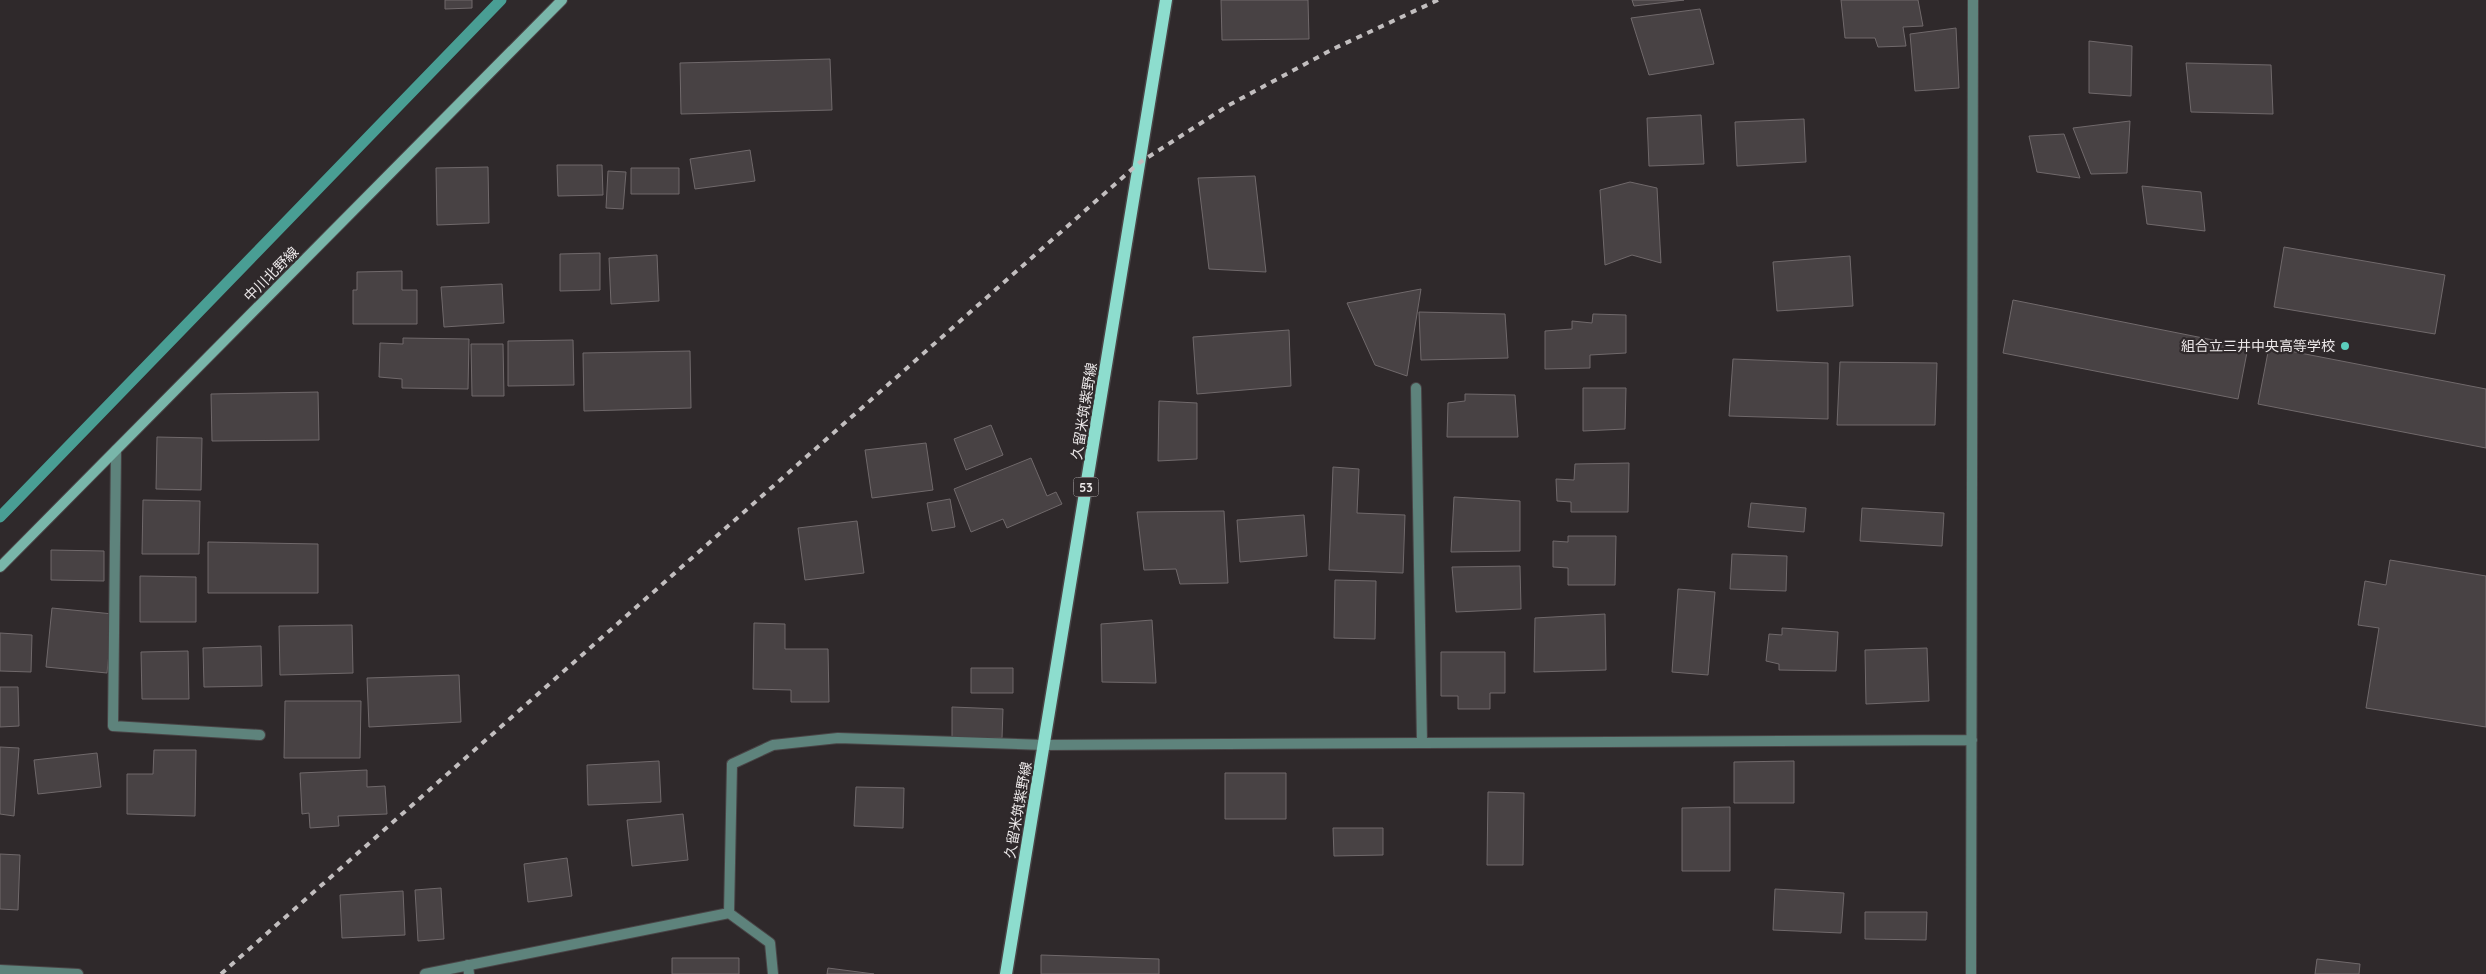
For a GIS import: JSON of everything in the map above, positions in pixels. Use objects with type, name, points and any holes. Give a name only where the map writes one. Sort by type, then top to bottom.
[{"type":"main road","name":"中川北野線","points":[[0,567],[562,0]]},
{"type":"main road","name":"久留米筑紫野線","points":[[1006,974],[1166,0]]},
{"type":"street","points":[[1971,974],[1972,0]]},
{"type":"street","points":[[1416,388],[1422,743]]},
{"type":"street","points":[[116,450],[113,726],[260,735]]},
{"type":"street","points":[[730,913],[732,764],[773,745],[838,738],[1044,745],[1972,740]]},
{"type":"street","points":[[425,974],[468,970],[730,913],[770,943],[773,974]]},
{"type":"street","points":[[0,970],[78,974]]},
{"type":"building","points":[[445,0],[472,0],[472,8],[445,9]]},
{"type":"building","points":[[1221,0],[1308,0],[1309,39],[1222,40]]},
{"type":"building","points":[[1632,0],[1684,0],[1634,6]]},
{"type":"building","points":[[1841,0],[1918,0],[1923,26],[1903,27],[1906,46],[1878,47],[1875,38],[1845,38]]},
{"type":"building","points":[[1700,9],[1714,64],[1649,75],[1631,18]]},
{"type":"building","points":[[1956,28],[1959,88],[1915,91],[1910,34]]},
{"type":"building","points":[[2089,41],[2132,46],[2131,96],[2089,93]]},
{"type":"building","points":[[830,59],[832,110],[681,114],[680,63]]},
{"type":"building","points":[[2186,63],[2271,65],[2273,114],[2191,112]]},
{"type":"building","points":[[1701,115],[1704,164],[1649,166],[1647,118]]},
{"type":"building","points":[[1804,119],[1806,162],[1737,166],[1735,122]]},
{"type":"building","points":[[2130,121],[2127,173],[2091,174],[2073,128]]},
{"type":"building","points":[[2064,134],[2080,178],[2037,172],[2029,136]]},
{"type":"building","points":[[750,150],[755,181],[695,189],[690,159]]},
{"type":"building","points":[[557,165],[602,165],[603,195],[558,196]]},
{"type":"building","points":[[488,167],[489,223],[437,225],[436,168]]},
{"type":"building","points":[[631,168],[679,168],[679,194],[631,194]]},
{"type":"building","points":[[608,171],[626,172],[623,209],[606,208]]},
{"type":"building","points":[[1255,176],[1266,272],[1209,269],[1198,178]]},
{"type":"building","points":[[1630,182],[1657,188],[1661,263],[1632,255],[1605,265],[1600,190]]},
{"type":"building","points":[[2142,186],[2201,192],[2205,231],[2147,224]]},
{"type":"building","points":[[2284,247],[2445,275],[2435,334],[2274,307]]},
{"type":"building","points":[[600,253],[600,290],[560,291],[560,254]]},
{"type":"building","points":[[657,255],[659,301],[611,304],[609,258]]},
{"type":"building","points":[[1850,256],[1853,306],[1777,311],[1773,262]]},
{"type":"building","points":[[402,271],[402,290],[417,290],[417,324],[353,324],[353,290],[357,290],[357,272]]},
{"type":"building","points":[[502,284],[504,323],[444,327],[441,287]]},
{"type":"building","points":[[1421,289],[1407,376],[1375,365],[1347,303]]},
{"type":"building","points":[[2013,300],[2248,347],[2238,399],[2003,353]]},
{"type":"building","points":[[1419,312],[1505,314],[1508,358],[1421,360]]},
{"type":"building","points":[[1593,314],[1626,315],[1626,353],[1590,355],[1590,368],[1545,369],[1545,331],[1572,329],[1572,321],[1592,323]]},
{"type":"building","points":[[1289,330],[1291,386],[1197,394],[1193,337]]},
{"type":"building","points":[[403,338],[469,339],[468,389],[402,388],[402,379],[379,377],[380,343],[403,344]]},
{"type":"building","points":[[573,340],[574,385],[508,386],[508,341]]},
{"type":"building","points":[[471,344],[503,344],[504,396],[472,396]]},
{"type":"building","points":[[2269,347],[2486,389],[2486,448],[2258,404]]},
{"type":"building","points":[[690,351],[691,408],[584,411],[583,353]]},
{"type":"building","points":[[1733,359],[1828,363],[1828,419],[1729,416]]},
{"type":"building","points":[[1840,362],[1937,363],[1935,425],[1837,425]]},
{"type":"building","points":[[1583,388],[1626,388],[1625,429],[1583,431]]},
{"type":"building","points":[[318,392],[319,440],[212,441],[211,394]]},
{"type":"building","points":[[1465,394],[1515,395],[1518,437],[1447,437],[1448,403],[1465,401]]},
{"type":"building","points":[[1159,401],[1197,403],[1197,459],[1158,461]]},
{"type":"building","points":[[991,425],[1003,455],[966,470],[954,439]]},
{"type":"building","points":[[157,437],[202,438],[201,490],[156,489]]},
{"type":"building","points":[[926,443],[933,490],[872,498],[865,450]]},
{"type":"building","points":[[1031,458],[1047,496],[1056,492],[1062,504],[1007,528],[1003,519],[971,532],[954,489]]},
{"type":"building","points":[[1629,463],[1628,512],[1571,512],[1571,502],[1557,501],[1556,479],[1574,480],[1575,464]]},
{"type":"building","points":[[1333,467],[1359,469],[1357,513],[1405,515],[1403,573],[1329,570]]},
{"type":"building","points":[[1454,497],[1520,501],[1520,551],[1451,552]]},
{"type":"building","points":[[950,499],[955,527],[932,531],[927,503]]},
{"type":"building","points":[[143,500],[200,501],[199,554],[142,554]]},
{"type":"building","points":[[1751,503],[1806,508],[1804,532],[1748,527]]},
{"type":"building","points":[[1862,508],[1944,513],[1942,546],[1860,541]]},
{"type":"building","points":[[1224,511],[1228,583],[1180,584],[1176,569],[1144,570],[1137,512]]},
{"type":"building","points":[[1304,515],[1307,556],[1240,562],[1237,520]]},
{"type":"building","points":[[857,521],[864,573],[805,580],[798,528]]},
{"type":"building","points":[[1568,536],[1616,536],[1615,585],[1568,585],[1568,568],[1553,567],[1553,541],[1568,542]]},
{"type":"building","points":[[208,542],[318,544],[318,593],[208,593]]},
{"type":"building","points":[[51,550],[104,551],[104,581],[51,580]]},
{"type":"building","points":[[1732,554],[1787,556],[1786,591],[1730,589]]},
{"type":"building","points":[[2390,560],[2486,576],[2486,727],[2366,708],[2379,628],[2358,625],[2365,581],[2386,585]]},
{"type":"building","points":[[1520,566],[1521,609],[1456,612],[1452,567]]},
{"type":"building","points":[[140,576],[196,577],[196,622],[140,622]]},
{"type":"building","points":[[1335,580],[1376,581],[1375,639],[1334,638]]},
{"type":"building","points":[[1678,589],[1715,592],[1708,675],[1672,672]]},
{"type":"building","points":[[52,608],[113,614],[107,673],[46,667]]},
{"type":"building","points":[[1605,614],[1606,670],[1534,672],[1535,618]]},
{"type":"building","points":[[1152,620],[1156,683],[1102,682],[1101,624]]},
{"type":"building","points":[[754,623],[785,624],[785,649],[828,649],[829,702],[791,702],[791,690],[753,689]]},
{"type":"building","points":[[352,625],[353,673],[280,675],[279,626]]},
{"type":"building","points":[[1782,628],[1838,632],[1836,671],[1779,670],[1779,664],[1766,661],[1769,634],[1782,635]]},
{"type":"building","points":[[0,633],[32,635],[31,672],[0,671]]},
{"type":"building","points":[[261,646],[262,686],[204,687],[203,648]]},
{"type":"building","points":[[1927,648],[1929,701],[1866,704],[1865,650]]},
{"type":"building","points":[[188,651],[189,699],[142,699],[141,652]]},
{"type":"building","points":[[1441,652],[1505,652],[1505,693],[1490,693],[1490,709],[1458,709],[1458,696],[1441,696]]},
{"type":"building","points":[[971,668],[1013,668],[1013,693],[971,693]]},
{"type":"building","points":[[459,675],[461,722],[369,727],[367,678]]},
{"type":"building","points":[[0,687],[18,687],[19,726],[0,727]]},
{"type":"building","points":[[285,701],[361,701],[360,758],[284,758]]},
{"type":"building","points":[[952,707],[1003,709],[1002,738],[952,738]]},
{"type":"building","points":[[0,747],[19,748],[14,816],[0,814]]},
{"type":"building","points":[[154,750],[196,750],[195,816],[127,814],[127,774],[153,774]]},
{"type":"building","points":[[97,753],[101,787],[38,794],[34,760]]},
{"type":"building","points":[[659,761],[661,802],[588,805],[587,765]]},
{"type":"building","points":[[1794,761],[1794,803],[1734,803],[1734,762]]},
{"type":"building","points":[[367,770],[367,787],[385,786],[387,814],[338,816],[339,826],[310,828],[309,813],[302,814],[300,773]]},
{"type":"building","points":[[1225,773],[1286,773],[1286,819],[1225,819]]},
{"type":"building","points":[[856,787],[904,788],[903,828],[854,826]]},
{"type":"building","points":[[1488,792],[1524,793],[1523,865],[1487,865]]},
{"type":"building","points":[[1730,807],[1730,871],[1682,871],[1682,808]]},
{"type":"building","points":[[683,814],[688,860],[632,866],[627,820]]},
{"type":"building","points":[[1333,828],[1383,828],[1383,855],[1334,856]]},
{"type":"building","points":[[0,854],[20,855],[18,910],[0,909]]},
{"type":"building","points":[[567,858],[572,896],[528,902],[524,864]]},
{"type":"building","points":[[441,888],[444,939],[418,941],[415,890]]},
{"type":"building","points":[[1775,889],[1844,893],[1841,933],[1773,930]]},
{"type":"building","points":[[403,891],[405,935],[342,938],[340,895]]},
{"type":"building","points":[[1865,912],[1927,912],[1926,940],[1865,939]]},
{"type":"building","points":[[1041,955],[1159,959],[1159,974],[1041,974]]},
{"type":"building","points":[[672,958],[739,958],[739,974],[672,974]]},
{"type":"building","points":[[2317,959],[2360,964],[2359,974],[2315,974]]},
{"type":"building","points":[[828,968],[874,974],[827,974]]},
{"type":"waterway","points":[[0,517],[501,0]]},
{"type":"railway","points":[[221,974],[1139,163],[1229,105],[1333,49],[1438,0]]},
{"type":"place","name":"組合立三井中央高等学校","points":[[2345,346]]}]
